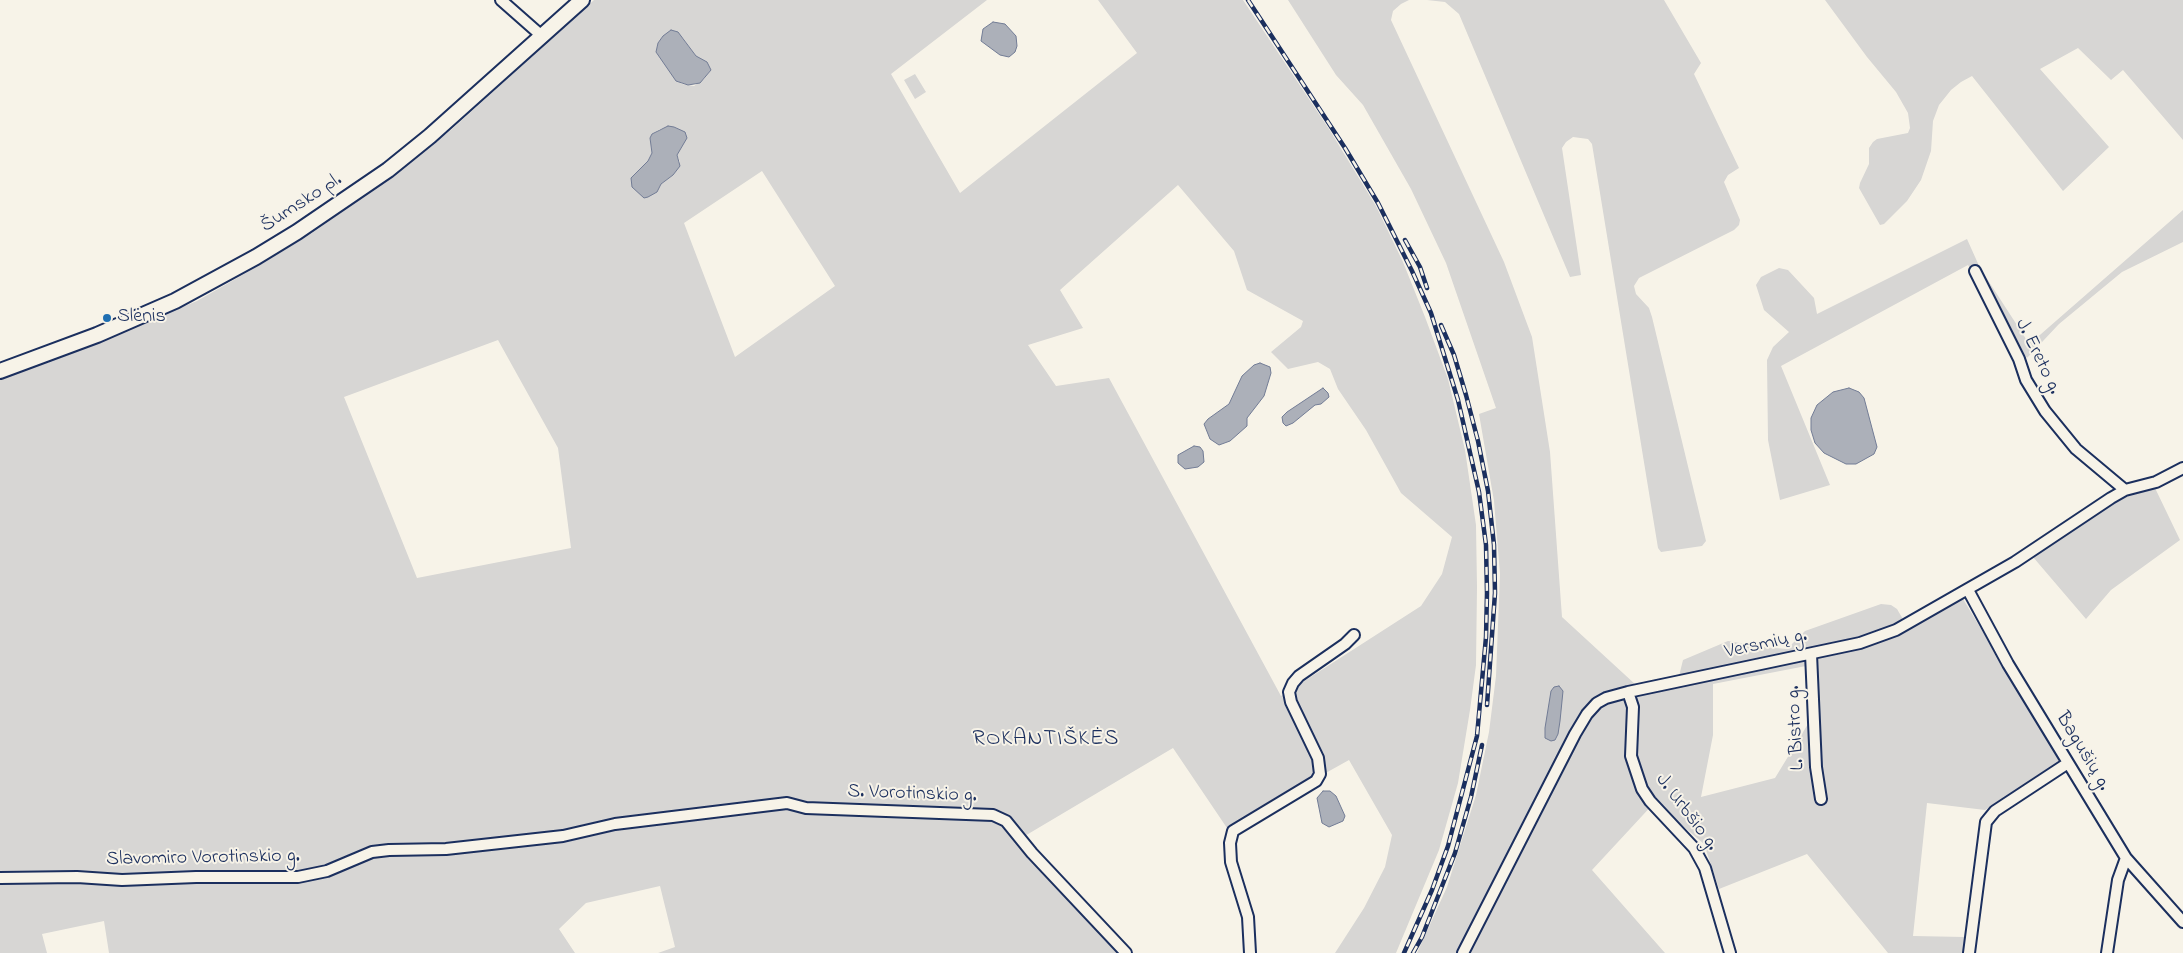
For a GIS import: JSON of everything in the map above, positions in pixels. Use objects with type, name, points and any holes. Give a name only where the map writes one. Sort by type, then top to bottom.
[{"type":"main road","name":"Šumsko pl.","points":[[0,371],[56,351],[142,316],[214,281],[273,247],[343,202],[388,170],[461,110],[582,0]]},
{"type":"street","points":[[501,0],[543,37]]},
{"type":"street","name":"J. Ereto g.","points":[[1974,271],[2019,359],[2026,380],[2045,411],[2076,449],[2125,490]]},
{"type":"street","name":"Versmių g.","points":[[1464,953],[1587,714],[1597,703],[1606,698],[1628,692],[1860,643],[1896,630],[1968,590],[2125,490],[2156,482],[2183,468]]},
{"type":"street","name":"Bagušių g.","points":[[1968,590],[2008,664],[2126,858],[2183,922]]},
{"type":"street","points":[[1250,953],[1248,917],[1231,862],[1230,843],[1233,830],[1316,781],[1320,767],[1318,758],[1291,702],[1289,692],[1299,676],[1345,644],[1354,635]]},
{"type":"street","name":"L. Bistro g.","points":[[1811,654],[1816,767],[1821,799]]},
{"type":"street","name":"J. Urbšio g.","points":[[1628,692],[1633,707],[1631,756],[1642,789],[1650,801],[1694,848],[1705,868],[1730,953]]},
{"type":"street","points":[[1969,953],[1986,822],[1995,811],[2068,763]]},
{"type":"street","name":"S. Vorotinskio g.","points":[[640,822],[787,803],[806,808],[993,815],[1006,821],[1032,853],[1126,953]]},
{"type":"street","name":"Slavomiro Vorotinskio g.","points":[[0,878],[77,877],[122,880],[196,877],[298,877],[327,870],[372,852],[446,849],[563,836],[615,824],[640,822]]},
{"type":"street","points":[[2108,953],[2118,880],[2126,858]]},
{"type":"shaded area","points":[[594,0],[987,0],[891,74],[960,193],[1137,53],[1098,0],[1243,0],[1329,129],[1376,206],[1403,262],[1448,379],[1465,450],[1476,525],[1476,665],[1470,710],[1458,783],[1439,850],[1396,953],[1335,953],[1364,908],[1385,867],[1392,835],[1349,760],[1227,828],[1173,748],[1018,840],[1120,953],[658,953],[675,947],[660,886],[586,903],[559,929],[575,953],[109,953],[104,921],[42,934],[47,953],[0,953],[0,377],[119,333],[197,301],[312,233],[379,186],[451,130]],"holes":[[[663,36],[683,38],[696,56],[711,70],[704,79],[694,86],[682,84],[656,52],[658,43]],[[674,127],[680,131],[682,145],[677,155],[680,162],[673,175],[661,184],[657,192],[648,161],[652,153],[650,138],[652,134],[660,129]],[[762,171],[835,286],[735,357],[684,223]],[[1178,185],[1234,251],[1247,290],[1303,321],[1301,327],[1271,352],[1288,369],[1318,362],[1330,369],[1338,389],[1366,430],[1401,493],[1452,537],[1442,574],[1421,606],[1281,696],[1109,378],[1056,386],[1028,345],[1083,328],[1060,290]],[[498,340],[558,448],[571,548],[417,578],[344,397]]]},
{"type":"shaded area","points":[[1288,0],[1409,0],[1393,11],[1391,20],[1504,262],[1532,337],[1550,452],[1562,617],[1636,685],[1679,676],[1683,660],[1728,641],[1787,649],[1805,631],[1881,604],[1891,605],[1897,609],[1904,621],[1913,627],[1963,599],[2061,761],[1985,810],[1927,803],[1913,936],[1965,937],[1963,953],[1888,953],[1807,854],[1719,889],[1704,844],[1655,802],[1592,870],[1665,953],[1417,953],[1447,887],[1476,795],[1489,732],[1496,676],[1500,574],[1494,501],[1479,414],[1496,408],[1446,263],[1411,189],[1363,105],[1336,75]],"holes":[[[1806,666],[1808,724],[1775,778],[1701,797],[1713,735],[1713,684]]]},
{"type":"shaded area","points":[[1427,0],[1664,0],[1701,63],[1694,74],[1739,168],[1728,175],[1724,182],[1740,220],[1739,225],[1734,230],[1639,278],[1634,286],[1636,294],[1649,308],[1652,317],[1706,541],[1702,546],[1661,552],[1658,548],[1592,144],[1588,139],[1573,137],[1562,148],[1581,275],[1570,277],[1459,14],[1445,2]]},
{"type":"shaded area","points":[[1825,0],[2183,0],[2183,140],[2123,70],[2111,80],[2078,48],[2040,69],[2109,147],[2063,191],[1972,76],[1951,90],[1939,105],[1933,121],[1931,151],[1921,180],[1907,201],[1884,224],[1880,225],[1859,188],[1860,183],[1869,164],[1869,148],[1873,142],[1877,139],[1908,133],[1910,128],[1908,113],[1896,92],[1867,57]]},
{"type":"shaded area","points":[[993,22],[1005,24],[1016,36],[1017,46],[1015,52],[1009,57],[1000,55],[981,41],[983,29]]},
{"type":"shaded area","points":[[671,30],[678,32],[696,56],[707,62],[711,70],[700,83],[688,85],[676,81],[656,52],[658,43]]},
{"type":"shaded area","points":[[915,74],[926,92],[915,99],[904,80]]},
{"type":"shaded area","points":[[668,126],[685,132],[687,138],[677,155],[680,166],[673,175],[661,184],[657,192],[644,198],[632,187],[631,178],[648,161],[652,153],[650,138],[652,134]]},
{"type":"shaded area","points":[[2183,210],[2183,242],[2122,272],[2059,324],[2027,358],[1968,265],[1781,366],[1830,485],[1780,500],[1768,440],[1767,360],[1773,347],[1789,332],[1764,310],[1756,285],[1761,277],[1779,268],[1788,270],[1814,298],[1817,314],[1967,239],[1980,268],[2026,339],[2033,341]]},
{"type":"shaded area","points":[[1260,363],[1270,367],[1271,373],[1264,396],[1247,418],[1247,426],[1230,441],[1219,445],[1210,439],[1204,424],[1229,404],[1242,376],[1254,365]]},
{"type":"shaded area","points":[[1323,388],[1329,397],[1321,404],[1315,405],[1293,423],[1286,426],[1283,423],[1282,417],[1287,412]]},
{"type":"shaded area","points":[[1849,388],[1859,392],[1864,398],[1877,447],[1874,454],[1856,464],[1846,464],[1824,453],[1815,443],[1811,430],[1811,418],[1817,405],[1833,392]]},
{"type":"shaded area","points":[[1194,446],[1200,447],[1203,451],[1204,462],[1198,467],[1185,469],[1178,463],[1178,455]]},
{"type":"shaded area","points":[[2155,488],[2180,540],[2111,590],[2086,619],[2033,557],[2125,495]]},
{"type":"shaded area","points":[[1559,686],[1563,691],[1560,721],[1558,734],[1555,740],[1551,741],[1545,738],[1545,728],[1551,691],[1554,687]]},
{"type":"shaded area","points":[[1323,791],[1330,791],[1336,796],[1345,816],[1343,821],[1329,827],[1322,823],[1317,798]]},
{"type":"railway","points":[[1248,0],[1345,148],[1378,203],[1412,271],[1431,313],[1458,400],[1479,492],[1486,545],[1487,593],[1486,637],[1477,736],[1448,846],[1432,890],[1404,953]]},
{"type":"railway","points":[[1405,240],[1420,267],[1427,288]]},
{"type":"railway","points":[[1441,325],[1454,355],[1466,395],[1488,491],[1494,545],[1495,593],[1487,705]]},
{"type":"railway","points":[[1413,953],[1422,937],[1455,853],[1471,797],[1482,745]]},
{"type":"place","name":"Slėnis","points":[[107,318]]},
{"type":"district","name":"ROKANTIŠKĖS","points":[[1046,740]]}]
